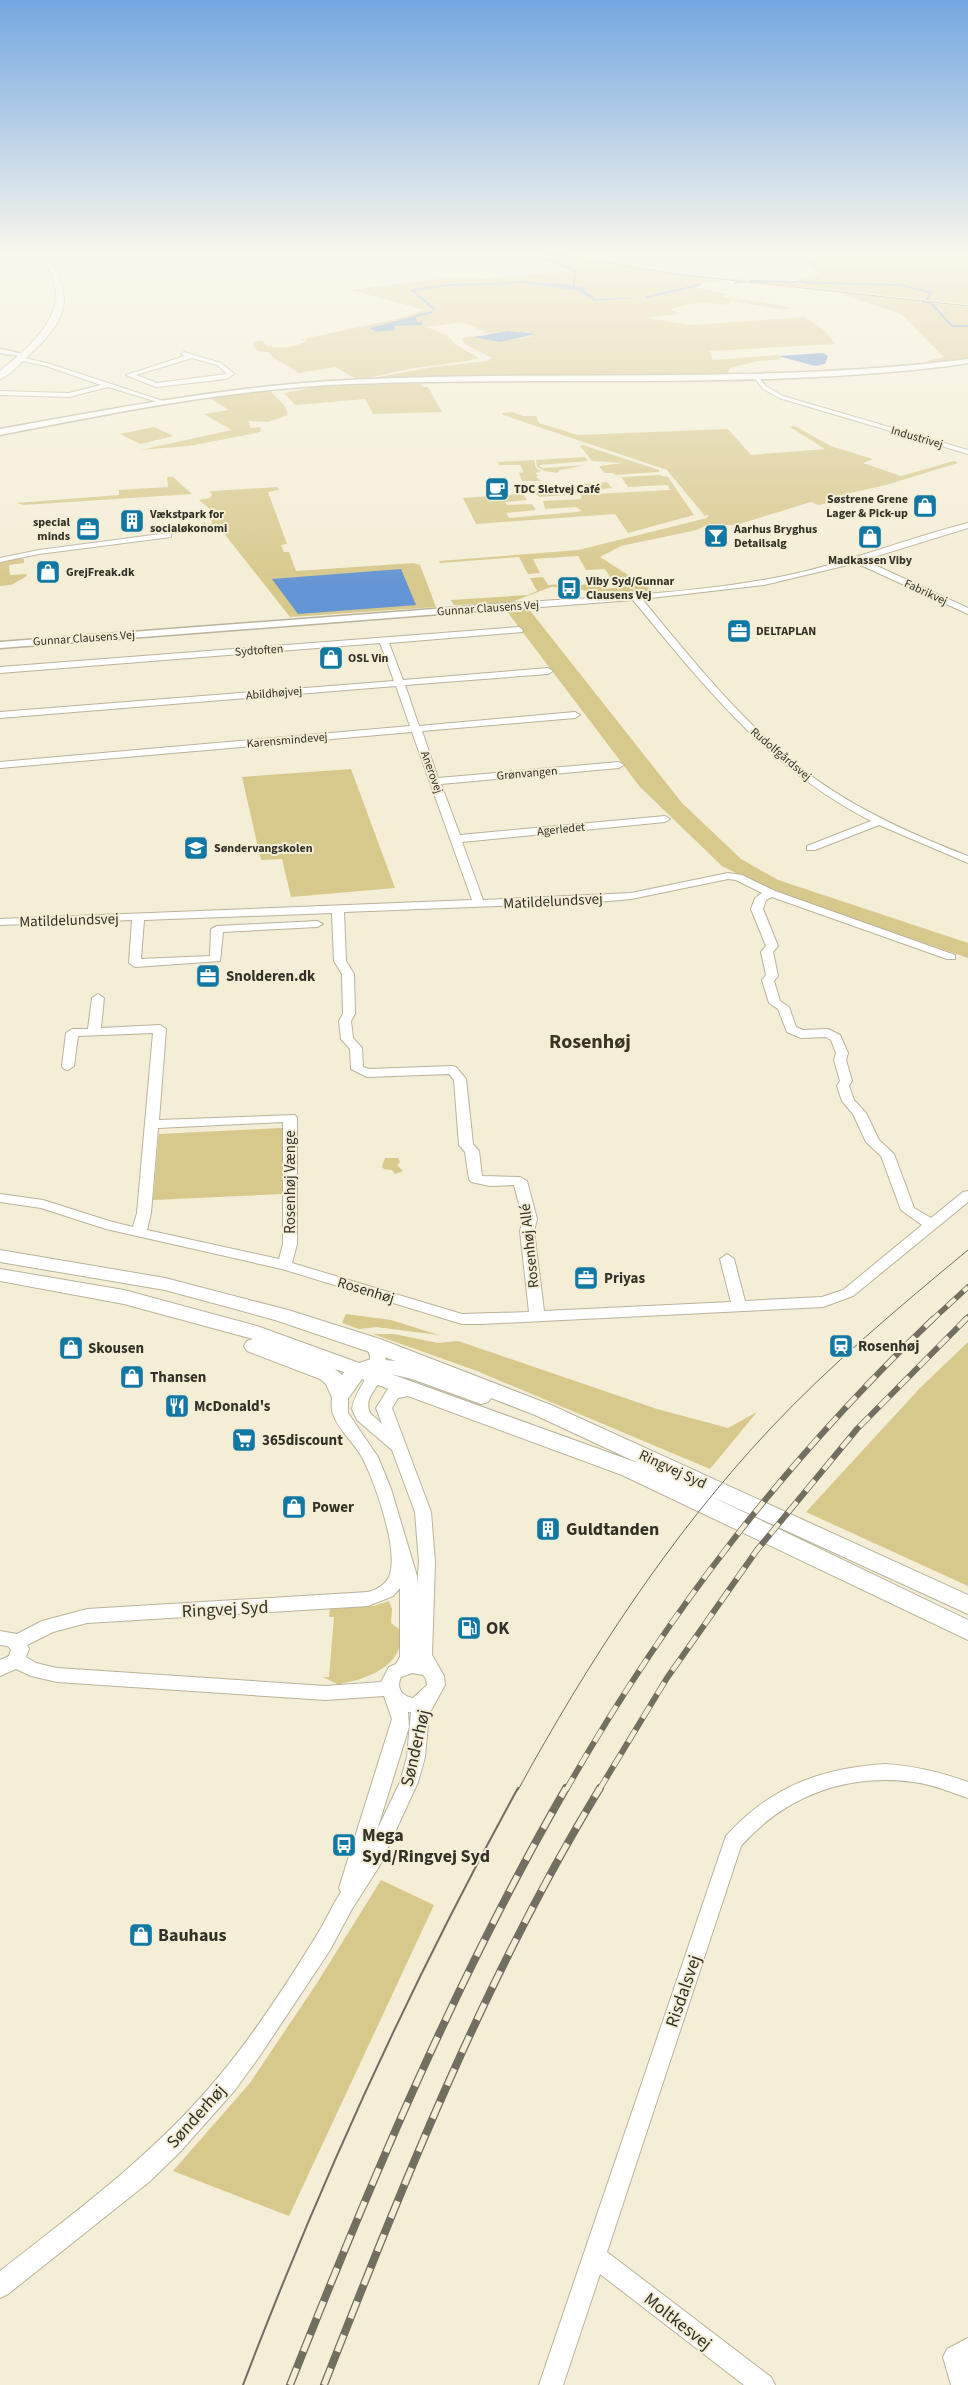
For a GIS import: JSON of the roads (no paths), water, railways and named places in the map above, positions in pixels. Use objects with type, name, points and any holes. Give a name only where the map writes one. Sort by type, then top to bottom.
[{"type":"main road","points":[[0,376],[12,364]]},
{"type":"main road","name":"Ringvej Syd","points":[[0,1256],[165,1284],[282,1315],[373,1344],[543,1410],[968,1604]]},
{"type":"main road","name":"Ringvej Syd","points":[[0,1275],[124,1298],[250,1332],[372,1370],[416,1390],[630,1469],[968,1630]]},
{"type":"main road","points":[[124,1298],[192,1326],[324,1372],[336,1381],[340,1395]]},
{"type":"main road","points":[[340,1395],[353,1374],[372,1370],[400,1368],[649,1458]]},
{"type":"street","points":[[45,364],[163,402]]},
{"type":"street","points":[[164,364],[129,375],[156,385],[205,380],[230,374],[218,364]]},
{"type":"street","points":[[0,432],[163,402],[294,386],[369,382],[756,378],[877,372],[941,364]]},
{"type":"street","name":"Industrivej","points":[[756,378],[765,388],[781,397],[968,452]]},
{"type":"street","points":[[205,380],[221,394]]},
{"type":"street","points":[[0,393],[69,395],[108,385]]},
{"type":"street","name":"Gunnar Clausens Vej","points":[[0,645],[710,590],[818,571],[968,525]]},
{"type":"street","points":[[0,560],[168,535]]},
{"type":"street","name":"Fabrikvej","points":[[857,560],[968,611]]},
{"type":"street","name":"Rudolfgårdsvej","points":[[635,597],[745,723],[774,752],[812,781],[879,820],[968,860]]},
{"type":"street","name":"Sydtoften","points":[[0,670],[519,630]]},
{"type":"street","name":"Anerovej","points":[[384,641],[479,904]]},
{"type":"street","name":"Abildhøjvej","points":[[0,715],[548,671]]},
{"type":"street","name":"Karensmindevej","points":[[0,765],[575,716]]},
{"type":"street","name":"Grønvangen","points":[[435,781],[619,765]]},
{"type":"street","name":"Agerledet","points":[[456,839],[665,819]]},
{"type":"street","points":[[810,848],[879,820]]},
{"type":"street","name":"Matildelundsvej","points":[[0,922],[338,910],[631,896],[728,876],[738,877],[771,893],[951,957]]},
{"type":"street","points":[[771,893],[761,898],[757,904],[757,909],[772,946],[767,952],[772,976],[768,980],[775,1003],[783,1007],[791,1029],[801,1034],[828,1034],[836,1038],[842,1053],[840,1060],[846,1081],[844,1086],[848,1101],[859,1113],[873,1142],[887,1154],[908,1210],[932,1225]]},
{"type":"street","name":"Rosenhøj Allé","points":[[338,910],[340,961],[348,974],[349,1014],[345,1021],[347,1039],[356,1048],[357,1069],[367,1074],[452,1070],[460,1078],[466,1145],[472,1151],[476,1179],[490,1182],[520,1181],[530,1219],[527,1231],[537,1316]]},
{"type":"street","name":"Matildelundsvej","points":[[138,917],[135,963],[216,959],[217,928],[317,924]]},
{"type":"street","points":[[94,1032],[98,998]]},
{"type":"street","points":[[68,1066],[72,1033],[160,1029],[144,1213],[139,1232]]},
{"type":"street","name":"Rosenhøj Vænge","points":[[151,1124],[290,1118],[290,1244],[284,1265]]},
{"type":"street","name":"Rosenhøj","points":[[0,1198],[43,1204],[106,1225],[284,1265],[462,1319],[814,1303],[836,1298],[848,1293],[968,1195]]},
{"type":"street","points":[[726,1259],[739,1306]]},
{"type":"street","points":[[373,1344],[380,1358],[372,1370],[360,1409],[363,1416],[399,1448]]},
{"type":"street","points":[[11,1647],[36,1670],[57,1675],[325,1693],[393,1693],[412,1704],[428,1698],[433,1694],[436,1685],[435,1677],[429,1670],[424,1655],[428,1562],[425,1524],[416,1488],[384,1412],[384,1405],[395,1392],[416,1390]]},
{"type":"street","name":"Ringvej Syd","points":[[340,1395],[340,1413],[370,1457],[383,1489],[408,1576],[410,1604],[408,1658],[403,1668]]},
{"type":"street","name":"Ringvej Syd","points":[[0,1670],[11,1647],[48,1626],[87,1616],[368,1599],[387,1592],[397,1580],[401,1566],[400,1546]]},
{"type":"street","points":[[393,1693],[392,1676],[403,1668],[417,1666],[429,1670]]},
{"type":"street","name":"Sønderhøj","points":[[345,1903],[360,1849],[400,1727],[393,1693]]},
{"type":"street","name":"Sønderhøj","points":[[0,2286],[106,2203],[171,2145],[227,2083],[254,2047],[318,1952],[345,1903],[373,1859],[409,1782],[416,1757],[420,1713],[428,1698]]},
{"type":"street","name":"Risdalsvej","points":[[551,2385],[734,1842],[754,1819],[779,1802],[810,1786],[846,1775],[881,1771],[916,1774],[953,1783],[968,1790]]},
{"type":"street","name":"Moltkesvej","points":[[593,2258],[603,2262],[763,2385]]},
{"type":"street","points":[[963,2385],[955,2357],[968,2350]]},
{"type":"water","points":[[401,569],[416,605],[298,614],[272,579]]},
{"type":"tram line","points":[[518,1790],[602,1648],[632,1602],[697,1513],[769,1430],[816,1382],[968,1250]]},
{"type":"tram line","points":[[243,2385],[304,2232],[370,2082],[441,1934],[518,1788]]},
{"type":"railway","points":[[931,1321],[968,1287]]},
{"type":"railway","points":[[566,1790],[645,1662],[732,1541],[828,1427],[879,1372],[933,1319]]},
{"type":"railway","points":[[599,1790],[667,1678],[757,1550],[857,1429],[966,1319]]},
{"type":"railway","points":[[290,2385],[352,2233],[417,2082],[488,1933],[566,1788]]},
{"type":"railway","points":[[324,2385],[416,2156],[449,2080],[520,1932],[600,1788]]},
{"type":"place","name":"TDC Sletvej Café","points":[[497,489]]},
{"type":"place","name":"Søstrene Grene Lager & Pick-up","points":[[925,506]]},
{"type":"place","name":"Vækstpark for socialøkonomi","points":[[132,521]]},
{"type":"place","name":"special minds","points":[[88,529]]},
{"type":"place","name":"Aarhus Bryghus Detailsalg","points":[[716,536]]},
{"type":"place","name":"Madkassen Viby","points":[[870,537]]},
{"type":"place","name":"GrejFreak.dk","points":[[48,572]]},
{"type":"place","name":"Viby Syd/Gunnar Clausens Vej","points":[[569,588]]},
{"type":"place","name":"DELTAPLAN","points":[[739,631]]},
{"type":"place","name":"OSL Vin","points":[[331,658]]},
{"type":"place","name":"Søndervangskolen","points":[[196,848]]},
{"type":"place","name":"Snolderen.dk","points":[[208,976]]},
{"type":"place","name":"Priyas","points":[[586,1278]]},
{"type":"place","name":"Rosenhøj","points":[[841,1346]]},
{"type":"place","name":"Skousen","points":[[71,1348]]},
{"type":"place","name":"Thansen","points":[[132,1377]]},
{"type":"place","name":"McDonald's","points":[[177,1406]]},
{"type":"place","name":"365discount","points":[[244,1440]]},
{"type":"place","name":"Power","points":[[294,1507]]},
{"type":"place","name":"Guldtanden","points":[[548,1529]]},
{"type":"place","name":"OK","points":[[469,1628]]},
{"type":"place","name":"Mega Syd/Ringvej Syd","points":[[344,1845]]},
{"type":"place","name":"Bauhaus","points":[[141,1935]]},
{"type":"district","name":"Rosenhøj","points":[[590,1041]]}]
